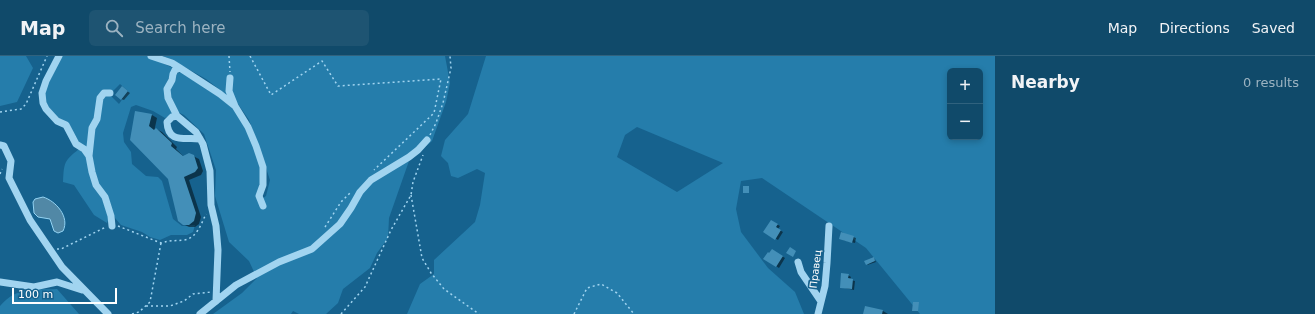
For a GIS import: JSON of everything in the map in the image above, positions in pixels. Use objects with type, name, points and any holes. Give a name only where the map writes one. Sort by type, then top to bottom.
[{"type":"street","points":[[60,56],[46,81],[42,94],[43,103],[46,109],[57,121],[66,125],[76,144],[84,149],[89,156]]},
{"type":"street","points":[[151,56],[172,63],[220,94],[235,106]]},
{"type":"street","points":[[180,68],[175,70],[173,74],[172,80],[167,89],[168,98],[177,116],[196,132],[203,144],[210,171],[211,205],[216,226],[218,250],[216,301]]},
{"type":"street","points":[[230,78],[229,91],[235,106],[248,127],[263,167],[263,185],[259,196],[263,206]]},
{"type":"street","points":[[110,93],[104,93],[100,98],[97,119],[92,128],[89,156],[96,185],[104,197],[111,216],[112,226]]},
{"type":"street","points":[[177,116],[172,117],[167,122],[167,129],[172,136],[179,140],[192,138],[200,140]]},
{"type":"street","points":[[200,314],[236,285],[279,262],[312,249],[340,224],[360,192],[371,180],[409,157],[427,140]]},
{"type":"street","points":[[0,145],[4,146],[11,161],[9,178],[30,220],[62,267],[108,314]]},
{"type":"street","name":"Правец","points":[[818,314],[820,300],[825,286],[829,226]]},
{"type":"street","points":[[798,262],[801,272],[820,300]]},
{"type":"street","points":[[0,282],[34,287],[57,282],[84,290]]},
{"type":"path","points":[[0,112],[21,109],[26,104],[47,56]]},
{"type":"path","points":[[228,56],[230,78]]},
{"type":"path","points":[[250,56],[271,95],[322,61],[338,86],[441,79],[434,113],[373,170]]},
{"type":"path","points":[[427,140],[436,123],[443,103],[451,68],[450,56]]},
{"type":"path","points":[[424,154],[413,182],[411,195],[422,258],[431,273],[444,289],[479,314]]},
{"type":"path","points":[[325,226],[341,202],[352,192]]},
{"type":"path","points":[[341,314],[365,287],[391,230],[411,195]]},
{"type":"path","points":[[50,249],[61,249],[108,226],[116,226],[129,230],[161,243],[170,240],[185,240],[193,237],[211,205]]},
{"type":"path","points":[[132,314],[139,312],[150,302],[161,243]]},
{"type":"path","points":[[574,314],[587,288],[602,284],[617,293],[634,314]]},
{"type":"path","points":[[146,306],[170,306],[184,301],[193,294],[217,291]]},
{"type":"shaded area","points":[[0,56],[26,56],[33,68],[17,102],[0,106]]},
{"type":"shaded area","points":[[62,56],[147,56],[173,68],[164,89],[173,114],[165,118],[153,111],[136,105],[131,107],[123,133],[124,142],[131,152],[132,164],[146,176],[158,177],[162,181],[173,219],[182,226],[195,225],[193,232],[187,235],[171,235],[160,240],[121,225],[115,218],[94,173],[92,154],[93,131],[99,118],[102,100],[106,96],[111,96],[119,104],[128,91],[120,84],[112,92],[103,92],[100,95],[97,102],[95,115],[89,129],[87,146],[85,147],[79,143],[72,130],[64,121],[57,118],[47,106],[43,94]]},
{"type":"shaded area","points":[[163,56],[445,56],[450,83],[446,102],[432,141],[409,161],[389,218],[388,238],[377,253],[370,268],[343,289],[338,303],[326,314],[299,314],[293,311],[291,314],[213,314],[242,293],[257,278],[249,261],[229,242],[215,196],[216,170],[204,134],[184,115],[178,112],[172,101],[170,90],[176,74],[181,72],[221,98],[237,112],[252,142],[261,169],[259,201],[266,196],[270,180],[249,120],[238,104],[206,79]]},
{"type":"shaded area","points":[[486,56],[995,56],[995,314],[920,314],[866,248],[762,178],[741,181],[736,209],[741,232],[768,268],[795,292],[804,314],[407,314],[420,284],[434,274],[434,260],[475,222],[480,205],[485,173],[477,169],[458,178],[451,176],[448,163],[441,156],[445,140],[468,114]],"holes":[[[637,127],[723,163],[677,192],[617,157],[625,135]]]},
{"type":"shaded area","points":[[79,149],[87,157],[109,218],[107,223],[94,215],[74,185],[63,182],[66,162],[70,156]]},
{"type":"shaded area","points":[[43,197],[53,202],[63,215],[65,226],[63,231],[58,233],[54,231],[50,219],[38,217],[34,213],[33,202],[35,199]]},
{"type":"shaded area","points":[[57,289],[79,314],[0,314],[0,306],[19,292],[26,290]]},
{"type":"building","points":[[122,86],[128,91],[121,100],[115,95]]},
{"type":"building","points":[[135,111],[152,114],[149,126],[154,130],[156,128],[172,143],[171,146],[183,156],[189,153],[194,155],[198,168],[195,172],[184,177],[196,213],[194,221],[189,225],[183,225],[178,221],[168,179],[130,140]]},
{"type":"building","points":[[743,186],[749,186],[749,193],[743,193]]},
{"type":"building","points":[[771,220],[778,224],[776,227],[781,230],[775,240],[763,232]]},
{"type":"building","points":[[841,232],[854,236],[852,243],[839,239]]},
{"type":"building","points":[[790,247],[796,251],[793,257],[786,253]]},
{"type":"building","points":[[772,249],[783,256],[776,267],[763,259]]},
{"type":"building","points":[[874,257],[875,261],[866,265],[864,261]]},
{"type":"building","points":[[841,273],[849,274],[848,278],[853,279],[852,289],[840,288]]},
{"type":"building","points":[[913,302],[919,302],[918,311],[912,311]]},
{"type":"building","points":[[865,306],[883,310],[882,314],[863,314]]}]
